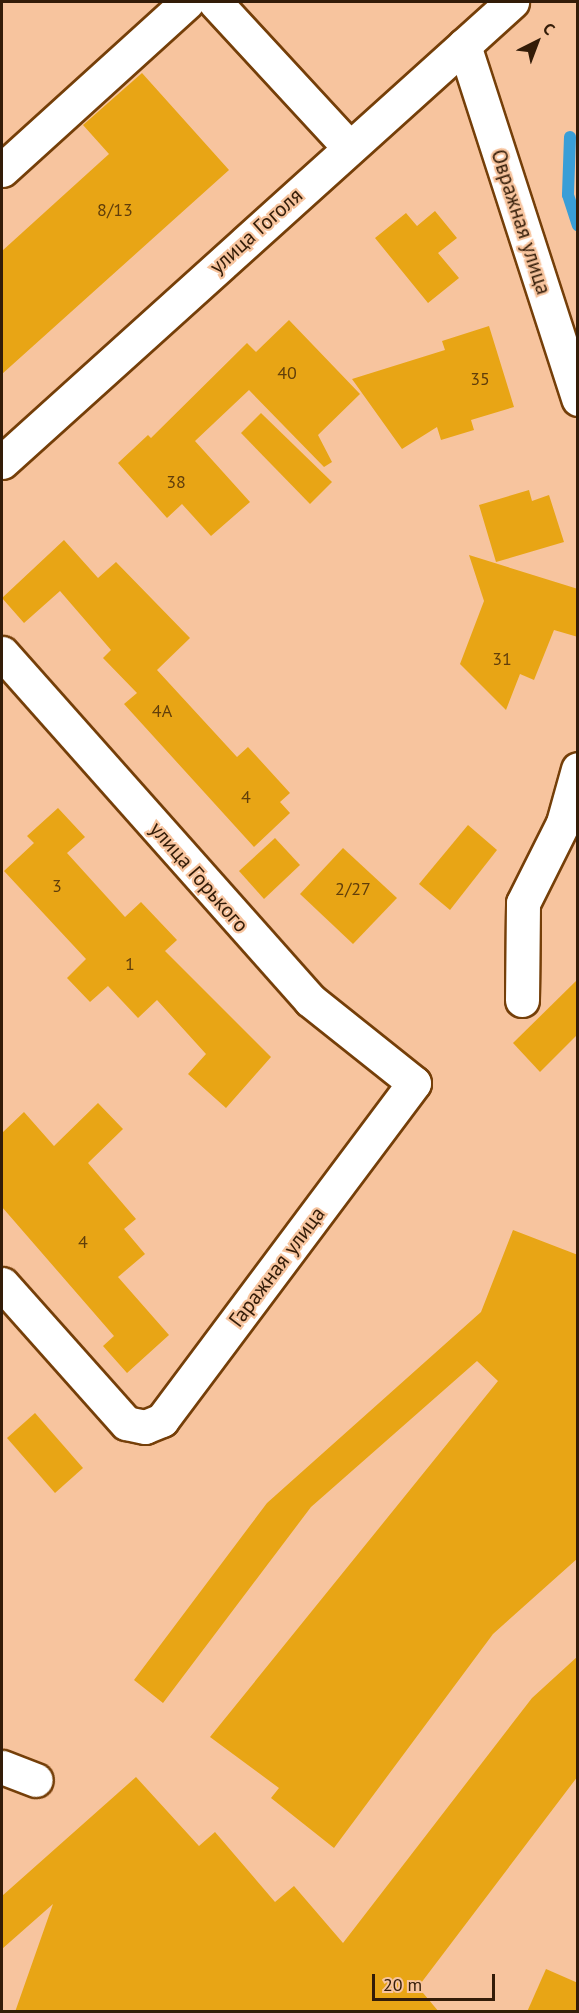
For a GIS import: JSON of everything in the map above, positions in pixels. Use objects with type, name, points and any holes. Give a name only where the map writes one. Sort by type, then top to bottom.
[{"type":"street","points":[[2,170],[187,2]]},
{"type":"street","points":[[215,2],[349,147]]},
{"type":"street","name":"улица Гоголя","points":[[2,462],[512,2]]},
{"type":"street","name":"Овражная улица","points":[[464,45],[578,399]]},
{"type":"street","name":"улица Горького","points":[[2,653],[310,1000],[414,1083]]},
{"type":"street","points":[[522,1000],[523,903],[563,823],[578,769]]},
{"type":"street","name":"Гаражная улица","points":[[2,1284],[126,1423],[145,1427],[162,1420],[414,1083]]},
{"type":"street","points":[[2,1767],[36,1780]]},
{"type":"building","points":[[142,73],[229,170],[2,374],[2,251],[109,154],[83,125]]},
{"type":"building","points":[[435,211],[457,238],[438,253],[459,278],[428,303],[375,238],[406,213],[417,226]]},
{"type":"building","points":[[289,320],[360,394],[318,435],[332,462],[324,467],[249,390],[195,441],[250,502],[211,536],[182,504],[167,518],[118,463],[148,435],[151,438],[247,343],[256,352]]},
{"type":"building","points":[[489,326],[514,407],[471,420],[474,430],[441,440],[437,427],[402,449],[352,379],[445,350],[442,341]]},
{"type":"building","points":[[261,413],[332,482],[310,504],[241,433]]},
{"type":"building","points":[[529,490],[532,501],[549,495],[564,542],[496,562],[479,505]]},
{"type":"building","points":[[64,540],[98,578],[116,562],[190,638],[157,670],[237,757],[248,747],[290,793],[280,802],[290,813],[254,847],[124,704],[137,693],[103,658],[111,650],[60,591],[24,623],[2,598]]},
{"type":"building","points":[[469,555],[578,589],[578,637],[554,630],[534,680],[520,674],[506,710],[460,664],[484,601]]},
{"type":"building","points":[[58,808],[85,837],[67,853],[125,917],[141,902],[177,940],[165,951],[271,1057],[226,1108],[188,1074],[206,1054],[157,1000],[138,1018],[108,986],[90,1002],[67,978],[86,959],[4,871],[34,843],[27,836]]},
{"type":"building","points":[[468,825],[497,850],[450,910],[419,884]]},
{"type":"building","points":[[275,838],[300,865],[264,899],[239,871]]},
{"type":"building","points":[[343,848],[397,898],[353,944],[300,894]]},
{"type":"building","points":[[578,979],[578,1034],[540,1072],[513,1043]]},
{"type":"building","points":[[98,1103],[123,1129],[88,1163],[136,1219],[124,1229],[145,1254],[118,1277],[169,1335],[127,1373],[103,1346],[114,1336],[2,1207],[2,1133],[24,1112],[54,1146]]},
{"type":"building","points":[[513,1230],[578,1255],[578,1558],[493,1634],[334,1848],[271,1798],[279,1788],[210,1737],[498,1381],[477,1361],[311,1507],[163,1703],[134,1680],[267,1503],[481,1312]]},
{"type":"building","points":[[35,1413],[83,1468],[55,1493],[7,1438]]},
{"type":"building","points":[[578,1656],[578,1776],[418,1987],[439,2012],[15,2012],[53,1904],[2,1949],[2,1896],[136,1777],[199,1846],[215,1832],[275,1902],[294,1886],[343,1943],[532,1698]]},
{"type":"building","points":[[546,1969],[578,1983],[578,2012],[527,2012]]},
{"type":"waterway","points":[[570,137],[568,195],[578,225]]}]
